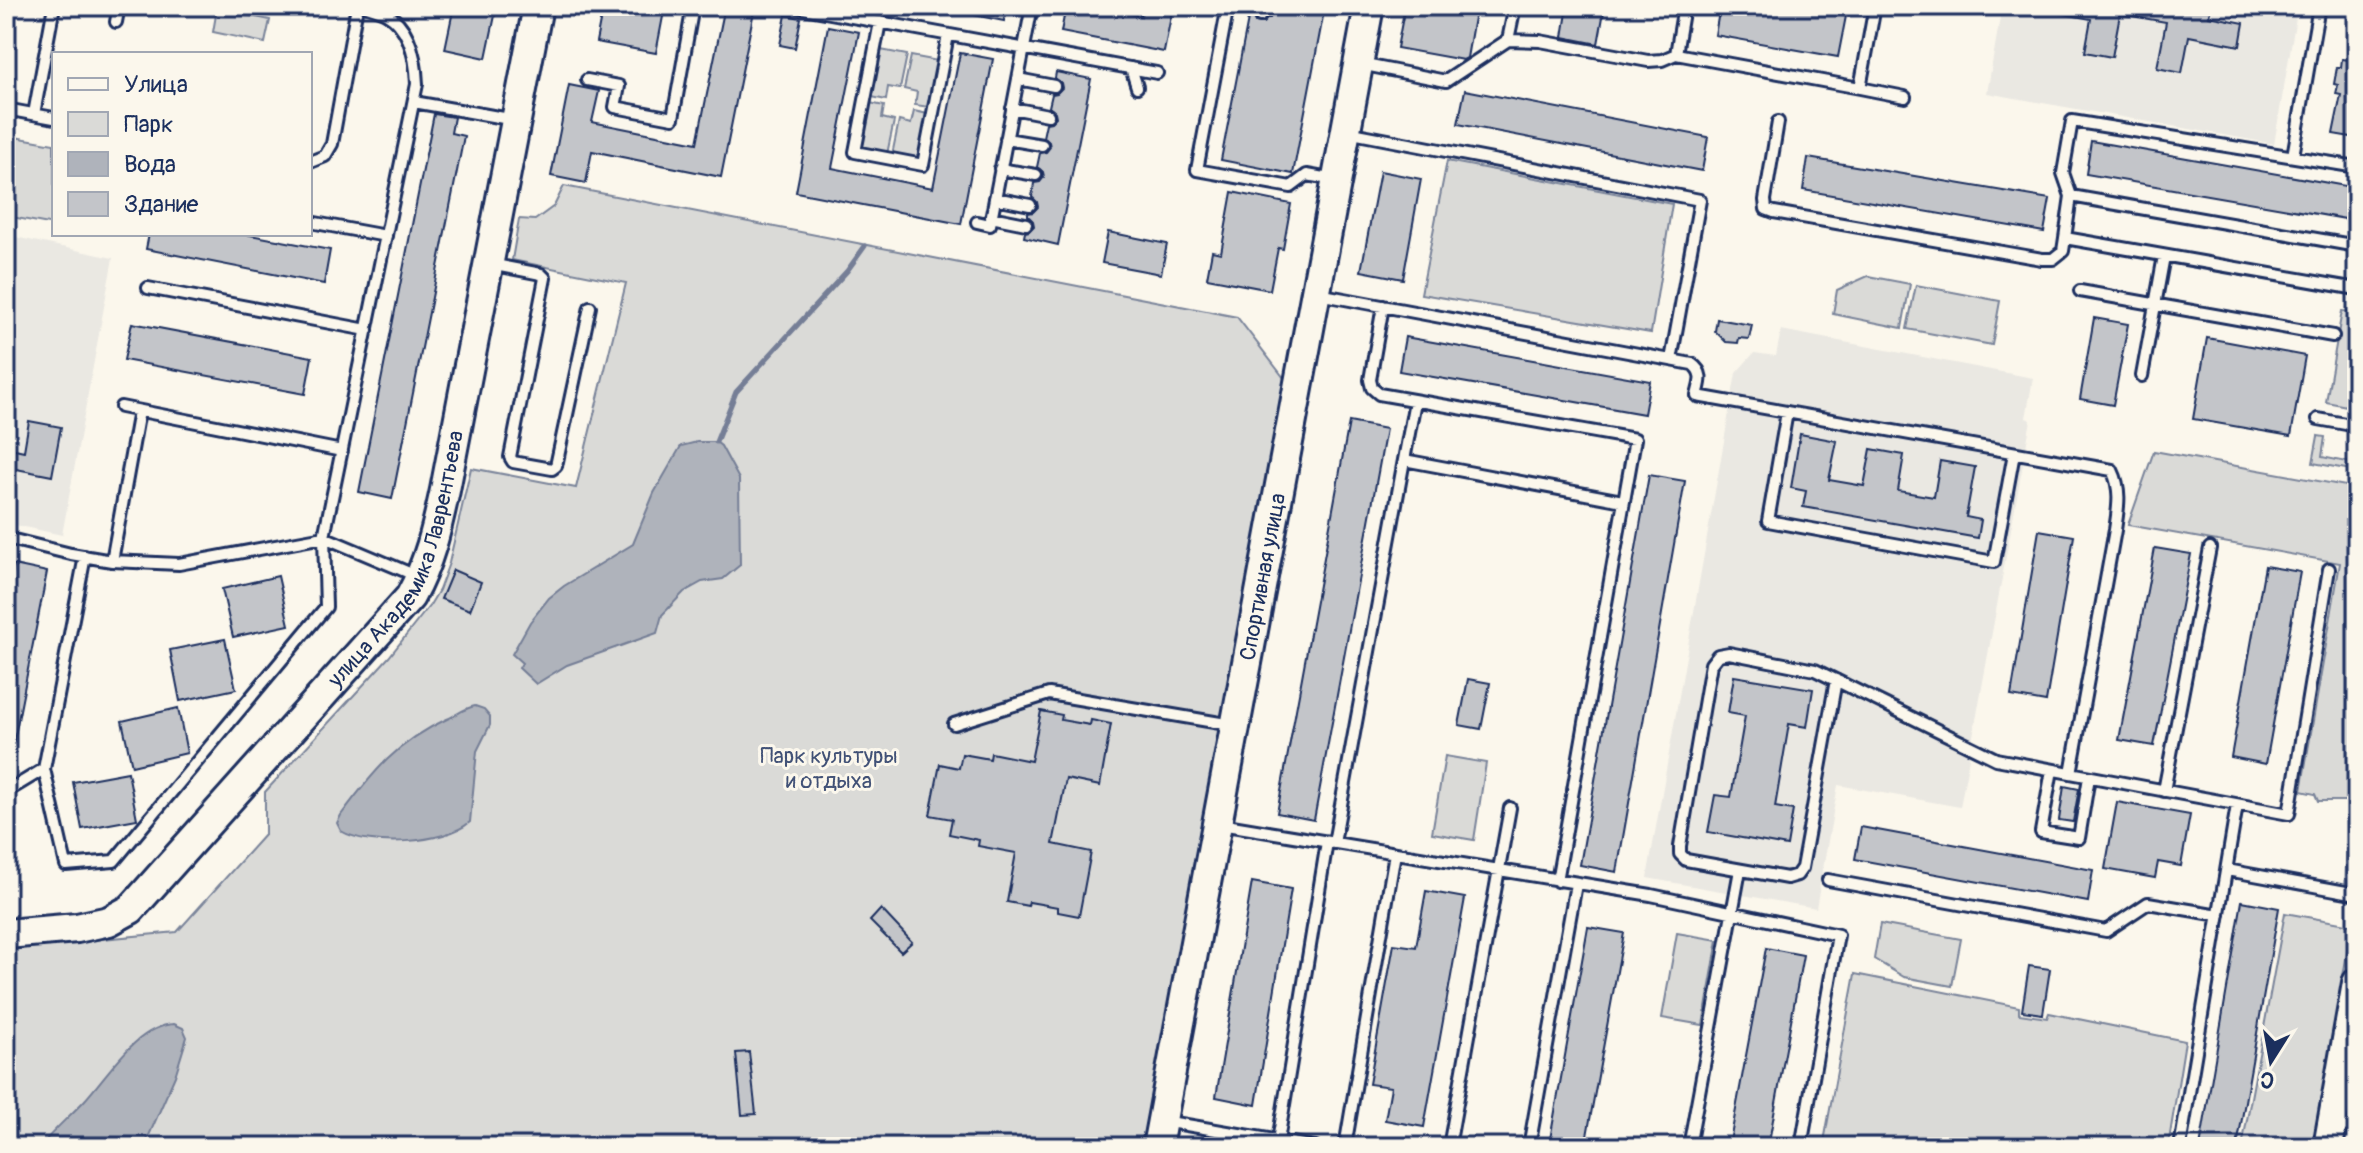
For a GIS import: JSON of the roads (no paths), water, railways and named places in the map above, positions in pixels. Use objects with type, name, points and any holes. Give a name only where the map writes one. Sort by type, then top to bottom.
[{"type":"street","name":"улица Академика Лаврентьева","points":[[6,934],[98,924],[131,909],[387,625],[421,578],[432,550],[442,505],[538,6]]},
{"type":"street","name":"Спортивная улица","points":[[1160,1134],[1369,6]]},
{"type":"street","points":[[2339,1133],[2357,983]]},
{"type":"lane","points":[[34,114],[54,6]]},
{"type":"lane","points":[[116,22],[119,6]]},
{"type":"lane","points":[[312,161],[325,156],[332,144],[357,6]]},
{"type":"lane","points":[[85,556],[44,769],[66,865],[114,861],[326,607],[324,537],[417,84],[415,58],[405,33],[388,14],[367,6]]},
{"type":"lane","points":[[587,80],[619,86],[615,107],[673,118],[693,6]]},
{"type":"lane","points":[[977,222],[990,225],[1032,6]]},
{"type":"lane","points":[[1228,6],[1197,170],[1291,187],[1307,175],[1337,180]]},
{"type":"lane","points":[[1508,40],[1515,6]]},
{"type":"lane","points":[[1676,54],[1684,6]]},
{"type":"lane","points":[[1860,88],[1875,6]]},
{"type":"lane","points":[[2293,156],[2319,6]]},
{"type":"lane","points":[[798,7],[1157,73]]},
{"type":"lane","points":[[880,22],[855,152],[923,165],[948,35]]},
{"type":"lane","points":[[1358,64],[1446,81],[1508,40],[1540,41],[1648,61],[1662,60],[1676,54],[1905,97]]},
{"type":"lane","points":[[1131,68],[1137,87]]},
{"type":"lane","points":[[1018,79],[1054,86]]},
{"type":"lane","points":[[414,102],[517,120]]},
{"type":"lane","points":[[1012,108],[1048,115]]},
{"type":"lane","points":[[6,109],[52,118]]},
{"type":"lane","points":[[1778,122],[1766,209],[2042,259],[2053,259],[2063,251],[2071,196],[2063,173],[2072,121],[2357,167]]},
{"type":"lane","points":[[1346,132],[1700,200],[1671,360]]},
{"type":"lane","points":[[1006,139],[1042,145]]},
{"type":"lane","points":[[1000,169],[1036,175]]},
{"type":"lane","points":[[2071,196],[2357,246]]},
{"type":"lane","points":[[995,198],[1030,205]]},
{"type":"lane","points":[[991,217],[1026,224]]},
{"type":"lane","points":[[312,222],[386,236]]},
{"type":"lane","points":[[2065,238],[2357,287]]},
{"type":"lane","points":[[2142,376],[2164,256]]},
{"type":"lane","points":[[490,264],[541,274],[545,278],[510,457],[513,462],[552,469],[556,466],[590,307]]},
{"type":"lane","points":[[148,288],[367,330]]},
{"type":"lane","points":[[2080,291],[2333,336]]},
{"type":"lane","points":[[1316,294],[1692,364],[1702,376],[1697,396],[2112,470],[2118,482],[2119,499],[2115,530],[2071,773]]},
{"type":"lane","points":[[1383,306],[1370,380],[1372,388],[1379,394],[1635,439],[1557,881]]},
{"type":"lane","points":[[1278,1141],[1330,842],[1415,401]]},
{"type":"lane","points":[[121,407],[342,451]]},
{"type":"lane","points":[[112,561],[139,411]]},
{"type":"lane","points":[[1787,412],[1768,521],[1994,562],[2014,453]]},
{"type":"lane","points":[[2318,419],[2357,424]]},
{"type":"lane","points":[[1404,460],[1623,501]]},
{"type":"lane","points":[[6,538],[112,561],[179,564],[324,537],[421,578]]},
{"type":"lane","points":[[2164,791],[2210,548]]},
{"type":"lane","points":[[1836,680],[1802,868],[1797,875],[1787,878],[1686,860],[1680,854],[1711,664],[1718,655],[1729,653],[1815,670],[1836,680],[1996,759],[2289,814],[2329,569]]},
{"type":"lane","points":[[954,724],[1049,694],[1234,726]]},
{"type":"lane","points":[[6,792],[44,769]]},
{"type":"lane","points":[[2052,770],[2041,832],[2079,838],[2089,777]]},
{"type":"lane","points":[[2180,1147],[2237,805]]},
{"type":"lane","points":[[1449,1147],[1510,808]]},
{"type":"lane","points":[[1216,823],[1651,895],[1838,935],[1801,1147]]},
{"type":"lane","points":[[1345,1147],[1395,853]]},
{"type":"lane","points":[[1689,1147],[1740,870]]},
{"type":"lane","points":[[2227,870],[2357,894]]},
{"type":"lane","points":[[1828,880],[2106,931],[2148,903],[2219,915]]},
{"type":"lane","points":[[1529,1147],[1576,884]]},
{"type":"lane","points":[[1160,1134],[1278,1141],[1315,1147]]},
{"type":"water","points":[[716,442],[721,446],[739,479],[740,565],[723,579],[702,582],[684,592],[662,615],[657,633],[567,665],[536,684],[519,668],[522,663],[512,654],[530,622],[549,598],[564,586],[633,544],[654,493],[681,446]]},
{"type":"water","points":[[475,706],[484,709],[490,716],[490,725],[477,751],[470,822],[443,835],[407,841],[369,840],[341,831],[337,823],[341,815],[387,760],[429,728]]},
{"type":"water","points":[[174,1024],[183,1028],[187,1037],[175,1076],[144,1147],[40,1147],[135,1042],[160,1027]]},
{"type":"waterway","points":[[716,442],[736,392],[847,271],[865,246]]},
{"type":"park label","name":"Парк культуры и отдыха","points":[[829,768]]}]
